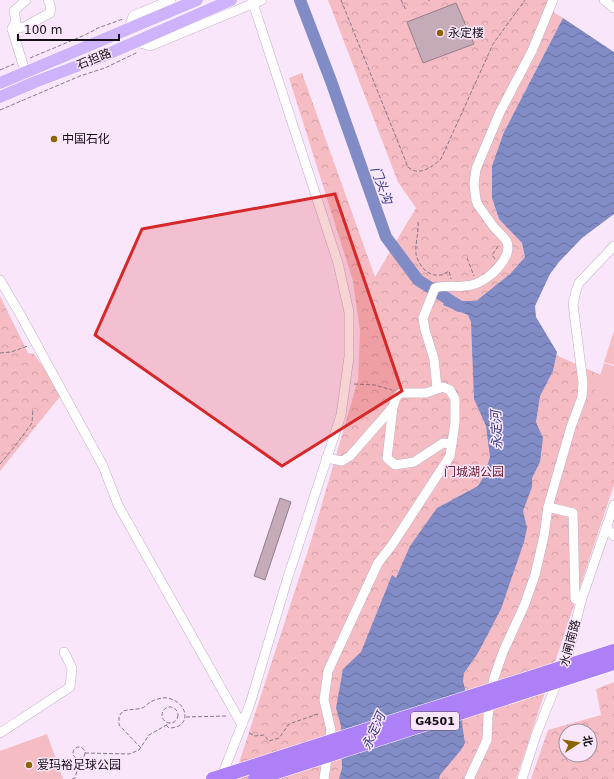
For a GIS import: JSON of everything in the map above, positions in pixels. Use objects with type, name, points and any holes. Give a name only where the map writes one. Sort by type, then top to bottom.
[{"type":"highway","name":"G4501","points":[[213,779],[614,651]]},
{"type":"highway","name":"G4501","points":[[255,779],[614,663]]},
{"type":"main road","name":"石担路","points":[[0,83],[24,66],[129,28],[197,0]]},
{"type":"main road","name":"石担路","points":[[0,97],[137,42],[231,0]]},
{"type":"street","points":[[24,66],[12,29],[16,21],[14,10],[26,0]]},
{"type":"street","points":[[12,29],[24,27],[50,13],[51,9],[48,0]]},
{"type":"street","points":[[129,28],[133,16],[171,0]]},
{"type":"street","points":[[137,42],[150,46],[252,2],[262,0]]},
{"type":"street","points":[[437,388],[434,359],[423,318],[435,288],[477,284],[493,272],[504,261],[508,252],[509,245],[484,214],[476,200],[474,184],[476,169],[500,112],[532,51],[553,0]]},
{"type":"street","points":[[604,0],[614,8]]},
{"type":"street","points":[[221,779],[250,704],[287,580],[341,415],[349,357],[349,312],[338,262],[252,2]]},
{"type":"street","points":[[470,779],[487,740],[488,716],[494,678],[503,652],[524,606],[535,575],[544,536],[548,507],[571,427],[582,397],[583,382],[573,304],[576,291],[579,283],[614,246]]},
{"type":"street","points":[[0,280],[103,466],[118,505],[237,716],[241,727]]},
{"type":"street","points":[[324,779],[331,730],[324,700],[328,671],[378,563],[392,545],[450,456],[452,444],[454,423],[455,398],[450,390],[443,387],[426,393],[400,394],[396,398],[393,407],[387,458],[395,465],[414,462],[443,443],[452,444]]},
{"type":"street","points":[[326,458],[342,461],[350,456],[393,407]]},
{"type":"street","name":"水闸南路","points":[[522,779],[536,735],[568,655],[581,601],[614,505]]},
{"type":"street","points":[[548,507],[573,513],[575,599],[581,601]]},
{"type":"street","points":[[606,527],[614,536]]},
{"type":"street","points":[[0,733],[70,687],[72,668],[64,652]]},
{"type":"path","points":[[342,0],[408,167],[412,171],[420,172],[431,168],[441,159],[492,44],[525,0]]},
{"type":"path","points":[[401,0],[406,10]]},
{"type":"path","points":[[0,70],[24,66],[98,28],[133,16]]},
{"type":"path","name":"石担路","points":[[0,110],[80,76],[105,68],[150,46]]},
{"type":"path","points":[[418,222],[419,230],[416,254],[421,265],[430,274],[440,276],[449,272]]},
{"type":"path","points":[[492,255],[500,245],[500,234]]},
{"type":"path","points":[[467,258],[477,284]]},
{"type":"path","points":[[0,353],[11,352],[36,343]]},
{"type":"path","points":[[345,385],[375,385],[400,394]]},
{"type":"path","points":[[0,464],[32,423],[33,409]]},
{"type":"path","points":[[140,748],[118,725],[119,716],[123,711],[144,708],[150,702],[168,698],[180,704],[184,708],[186,716],[182,723],[176,728],[169,728],[166,725]]},
{"type":"path","points":[[85,753],[129,754],[139,750],[149,734],[175,721],[178,716],[177,711],[171,706],[166,707],[162,714],[165,721],[170,723]]},
{"type":"path","points":[[241,727],[254,736],[264,735],[269,742],[279,738],[289,724],[326,711]]},
{"type":"path","points":[[186,716],[237,716]]},
{"type":"path","points":[[80,760],[73,756],[74,749],[80,747],[85,753]]},
{"type":"path","points":[[72,779],[75,778],[80,760],[84,757],[85,753]]},
{"type":"highlighted area","points":[[335,194],[402,391],[282,466],[95,335],[142,229]]},
{"type":"green space","name":"门城湖公园","points":[[328,0],[553,0],[550,10],[563,18],[504,132],[492,198],[499,219],[522,243],[525,257],[510,274],[476,301],[462,301],[450,295],[480,321],[614,381],[614,485],[516,779],[232,779],[239,763],[312,538],[358,380],[360,331],[353,281],[289,78],[302,73],[375,277],[416,208],[398,182]]},
{"type":"green space","points":[[0,296],[28,353],[34,354],[62,394],[0,471]]},
{"type":"green space","points":[[614,331],[614,365],[604,362]]},
{"type":"green space","points":[[604,363],[614,366],[614,395],[612,401],[594,395]]},
{"type":"green space","points":[[614,682],[614,779],[531,779],[548,730],[558,727],[558,763],[598,763],[598,723],[573,723],[601,715],[596,689]]},
{"type":"green space","name":"爱玛裕足球公园","points":[[47,734],[63,779],[0,779],[0,751]]},
{"type":"water","name":"永定河","points":[[563,18],[614,52],[614,214],[582,238],[559,262],[550,274],[535,306],[536,317],[557,352],[553,371],[540,396],[536,422],[543,438],[540,462],[532,478],[532,487],[523,511],[527,528],[524,542],[501,609],[478,653],[464,673],[463,681],[465,689],[462,724],[465,743],[440,775],[439,779],[339,779],[342,768],[341,726],[336,708],[343,669],[361,652],[392,575],[396,578],[410,546],[437,508],[478,486],[484,476],[490,457],[486,426],[474,399],[471,322],[468,315],[443,305],[448,294],[462,301],[476,301],[510,274],[525,257],[522,243],[499,219],[492,198],[492,166],[504,132]]},
{"type":"building","name":"永定楼","points":[[456,3],[474,44],[423,63],[407,22]]},
{"type":"building","points":[[280,498],[291,502],[265,580],[254,576]]},
{"type":"waterway","name":"门头沟","points":[[300,0],[331,81],[386,237],[418,280],[459,306]]},
{"type":"place","name":"永定楼","points":[[440,33]]},
{"type":"place","name":"中国石化","points":[[54,139]]},
{"type":"place","name":"爱玛裕足球公园","points":[[29,765]]}]
